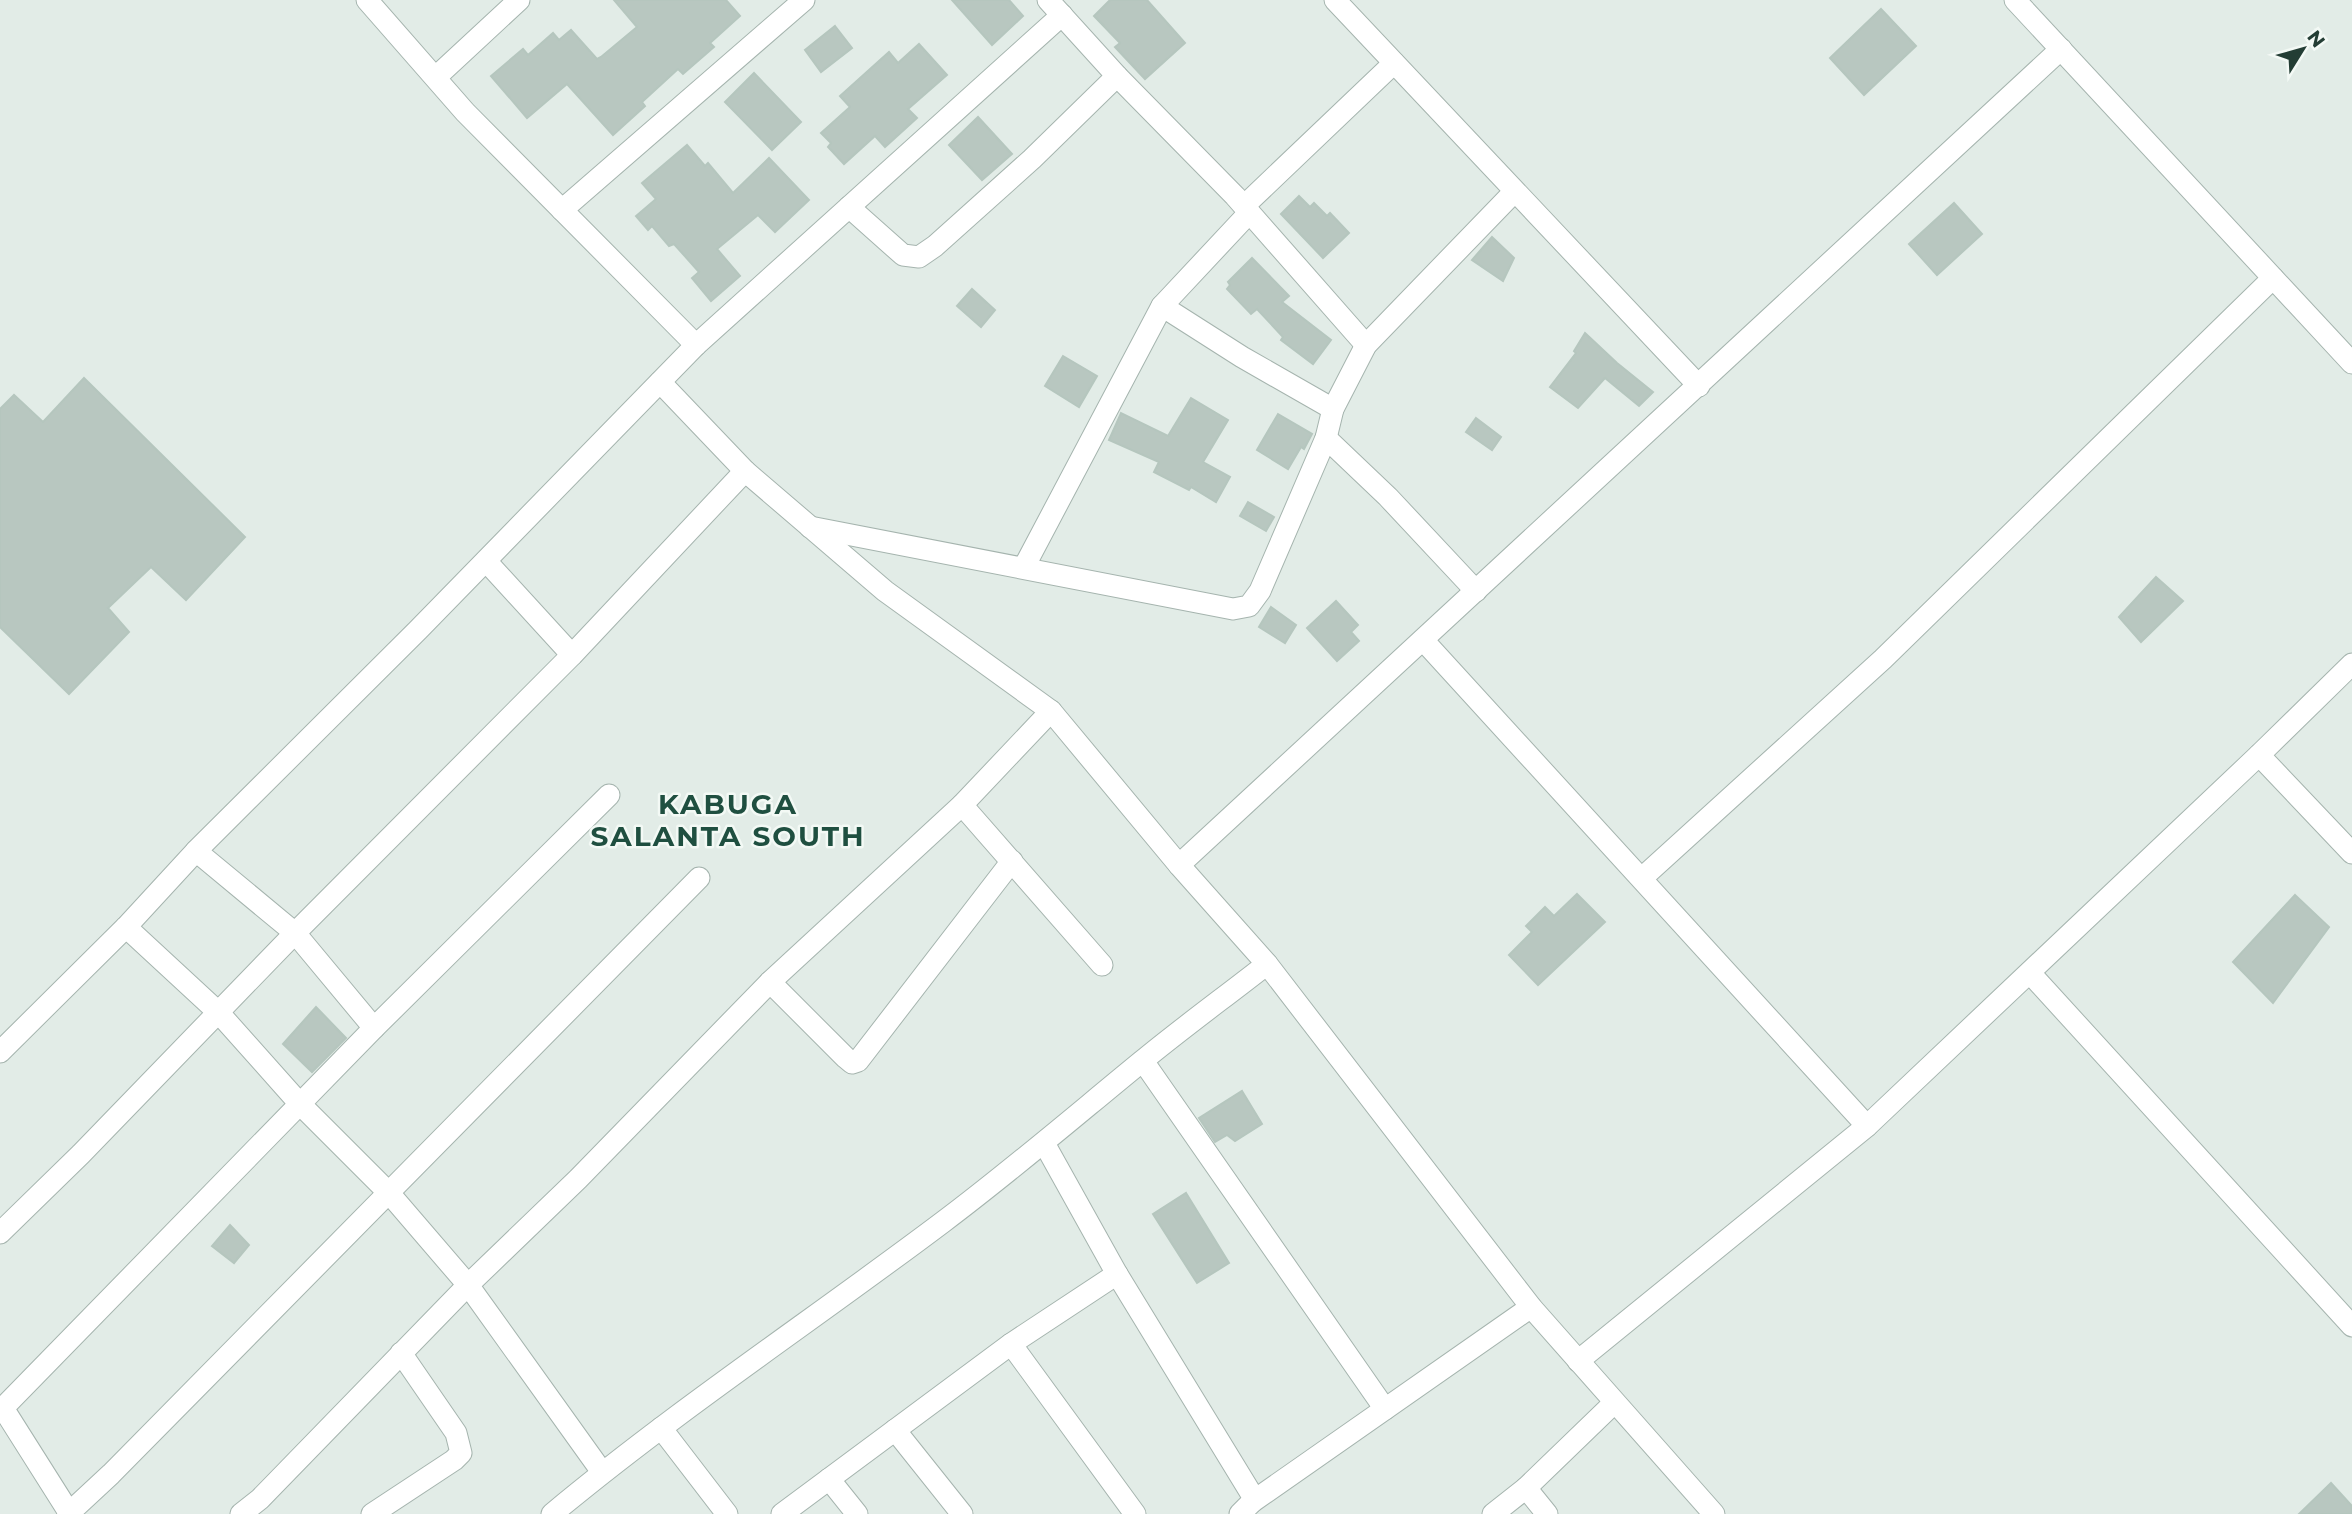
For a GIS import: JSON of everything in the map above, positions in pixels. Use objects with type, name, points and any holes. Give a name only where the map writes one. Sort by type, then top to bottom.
[{"type":"street","points":[[368,0],[465,112],[696,345]]},
{"type":"street","points":[[436,77],[519,0]]},
{"type":"street","points":[[562,210],[804,0]]},
{"type":"street","points":[[1335,0],[1699,386]]},
{"type":"street","points":[[2015,0],[2352,363]]},
{"type":"street","points":[[0,1052],[696,345],[849,207],[1055,7],[1117,76],[1246,209],[1366,345]]},
{"type":"street","points":[[1179,865],[2061,49]]},
{"type":"street","points":[[1024,567],[1162,306],[1246,209],[1394,63]]},
{"type":"street","points":[[849,207],[903,255],[919,257],[1032,159],[1117,76]]},
{"type":"street","points":[[810,527],[1233,609],[1249,606],[1260,591],[1326,438],[1333,409],[1366,345],[1514,192]]},
{"type":"street","points":[[1642,878],[1883,659],[2273,278]]},
{"type":"street","points":[[1162,306],[1242,357],[1333,409]]},
{"type":"street","points":[[660,382],[745,471],[885,591],[1051,711],[1179,865],[1267,964],[1531,1307],[1714,1514]]},
{"type":"street","points":[[1326,438],[1388,497],[1476,591]]},
{"type":"street","points":[[0,1233],[572,655],[745,471]]},
{"type":"street","points":[[486,561],[572,655]]},
{"type":"street","points":[[1423,640],[1867,1126]]},
{"type":"street","points":[[1578,1361],[1867,1126],[2030,974],[2352,664]]},
{"type":"street","points":[[241,1514],[260,1499],[468,1285],[578,1180],[770,982],[962,804],[1051,711]]},
{"type":"street","points":[[2259,755],[2352,853]]},
{"type":"street","points":[[608,795],[373,1028],[2,1408],[69,1514],[699,878]]},
{"type":"street","points":[[962,804],[1102,965]]},
{"type":"street","points":[[196,851],[295,933],[373,1028]]},
{"type":"street","points":[[770,982],[846,1058],[852,1063],[858,1061],[1012,860]]},
{"type":"street","points":[[126,927],[219,1013],[300,1104],[389,1193],[468,1285],[602,1472]]},
{"type":"street","points":[[552,1514],[661,1427],[944,1222],[1143,1060],[1267,964]]},
{"type":"street","points":[[2030,974],[2352,1326]]},
{"type":"street","points":[[1143,1060],[1385,1409]]},
{"type":"street","points":[[1044,1143],[1117,1275],[1252,1495],[1246,1508]]},
{"type":"street","points":[[782,1514],[1011,1344],[1117,1275]]},
{"type":"street","points":[[1246,1508],[1531,1307]]},
{"type":"street","points":[[1011,1344],[1135,1514]]},
{"type":"street","points":[[372,1514],[461,1453],[456,1433],[401,1353]]},
{"type":"street","points":[[1493,1514],[1526,1488],[1614,1403]]},
{"type":"street","points":[[661,1427],[727,1514]]},
{"type":"street","points":[[895,1430],[962,1514]]},
{"type":"street","points":[[829,1479],[856,1514]]},
{"type":"street","points":[[1526,1488],[1547,1514]]},
{"type":"building","points":[[614,0],[726,0],[740,16],[710,43],[714,47],[683,74],[678,69],[642,102],[645,106],[613,135],[567,84],[527,118],[491,76],[523,49],[528,55],[553,33],[559,40],[571,30],[597,59],[601,57],[637,27]]},
{"type":"building","points":[[952,0],[1009,0],[1023,16],[992,45]]},
{"type":"building","points":[[1110,0],[1147,0],[1185,43],[1145,79],[1115,47],[1120,43],[1094,16]]},
{"type":"building","points":[[1881,9],[1916,46],[1864,95],[1830,58]]},
{"type":"building","points":[[835,26],[852,48],[821,72],[805,50]]},
{"type":"building","points":[[919,44],[947,75],[908,109],[917,118],[885,147],[875,136],[844,164],[828,147],[831,143],[821,133],[850,107],[840,96],[889,52],[898,63]]},
{"type":"building","points":[[754,73],[801,122],[772,150],[725,102]]},
{"type":"building","points":[[978,117],[1012,154],[982,180],[949,145]]},
{"type":"building","points":[[687,145],[705,166],[708,163],[733,193],[769,158],[809,200],[775,232],[758,215],[717,249],[740,276],[711,301],[692,278],[699,272],[674,244],[669,246],[652,226],[648,230],[636,216],[656,199],[642,183]]},
{"type":"building","points":[[1299,196],[1310,207],[1314,203],[1327,216],[1330,213],[1349,233],[1323,258],[1281,214]]},
{"type":"building","points":[[1954,203],[1982,234],[1937,275],[1909,244]]},
{"type":"building","points":[[1492,237],[1514,258],[1503,281],[1472,260]]},
{"type":"building","points":[[1252,258],[1289,296],[1282,302],[1331,340],[1313,364],[1281,340],[1283,337],[1257,309],[1251,314],[1227,289],[1230,285],[1228,282]]},
{"type":"building","points":[[972,289],[995,310],[981,327],[957,306]]},
{"type":"building","points":[[1585,333],[1653,392],[1639,406],[1605,378],[1578,408],[1550,387],[1576,353],[1574,351]]},
{"type":"building","points":[[1063,356],[1097,376],[1079,407],[1045,386]]},
{"type":"building","points":[[84,378],[245,537],[186,600],[151,567],[108,608],[129,632],[69,694],[0,627],[0,409],[14,395],[43,422]]},
{"type":"building","points":[[1191,398],[1228,420],[1203,462],[1230,477],[1216,502],[1191,487],[1189,490],[1154,472],[1159,462],[1109,440],[1121,413],[1168,436]]},
{"type":"building","points":[[1278,414],[1312,434],[1288,469],[1257,450]]},
{"type":"building","points":[[1476,418],[1501,437],[1492,450],[1466,432]]},
{"type":"building","points":[[1248,502],[1274,517],[1266,531],[1240,516]]},
{"type":"building","points":[[2156,577],[2183,601],[2141,642],[2119,617]]},
{"type":"building","points":[[1336,601],[1358,625],[1351,632],[1359,641],[1337,661],[1307,628]]},
{"type":"building","points":[[1271,607],[1296,625],[1285,643],[1259,627]]},
{"type":"building","points":[[1577,894],[1605,922],[1538,985],[1509,955],[1532,932],[1526,926],[1545,907],[1554,916]]},
{"type":"building","points":[[2295,895],[2329,927],[2273,1003],[2233,962]]},
{"type":"building","points":[[316,1007],[346,1038],[312,1072],[283,1044]]},
{"type":"building","points":[[1242,1091],[1262,1124],[1235,1141],[1227,1135],[1215,1142],[1199,1118]]},
{"type":"building","points":[[1186,1193],[1229,1263],[1197,1283],[1153,1214]]},
{"type":"building","points":[[230,1225],[249,1245],[234,1263],[212,1246]]},
{"type":"building","points":[[2331,1483],[2352,1506],[2352,1514],[2299,1514]]},
{"type":"district","name":"KABUGA SALANTA SOUTH","points":[[728,820]]}]
